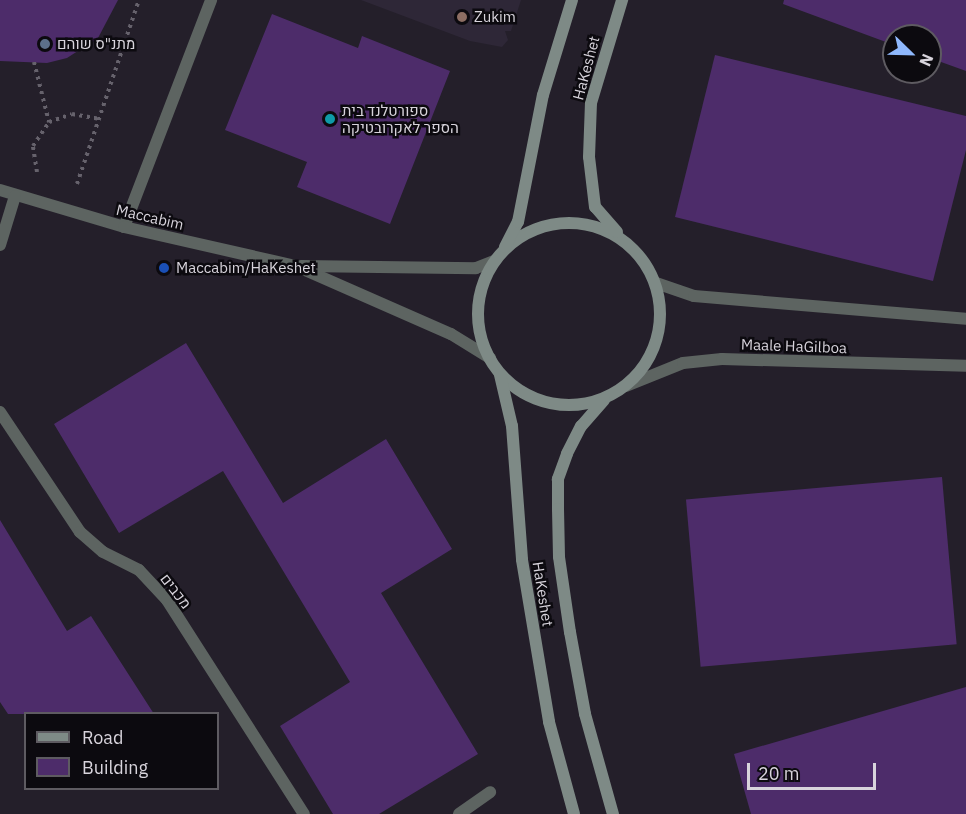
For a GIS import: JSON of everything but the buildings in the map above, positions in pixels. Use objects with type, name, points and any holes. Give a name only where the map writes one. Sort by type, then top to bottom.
[{"type":"street","points":[[124,227],[211,0]]},
{"type":"street","points":[[505,248],[538,227],[570,221],[606,230],[627,242],[642,257],[656,284],[661,311],[658,336],[644,368],[626,386],[605,399],[581,406],[552,405],[525,395],[500,375],[482,345],[477,306],[494,261],[505,248],[518,222],[543,96],[572,0]]},
{"type":"street","name":"HaKeshet","points":[[622,0],[591,103],[589,157],[595,207],[627,242]]},
{"type":"street","name":"Maccabim","points":[[0,190],[124,227],[296,266],[451,334],[490,358]]},
{"type":"street","points":[[0,245],[15,196]]},
{"type":"street","name":"Maccabim","points":[[296,266],[476,268],[494,261]]},
{"type":"street","points":[[656,284],[694,296],[966,319]]},
{"type":"street","name":"Maale HaGilboa","points":[[626,386],[683,363],[722,359],[966,366]]},
{"type":"street","name":"HaKeshet","points":[[500,375],[512,426],[522,560],[549,722],[574,814]]},
{"type":"street","name":"HaKeshet","points":[[605,399],[580,426],[567,454],[558,479],[558,509],[559,557],[570,632],[585,714],[613,814]]},
{"type":"street","name":"מכבים","points":[[0,412],[80,532],[103,552],[139,570],[167,600],[304,814]]},
{"type":"street","points":[[459,814],[490,792]]},
{"type":"path","points":[[69,211],[139,0]]},
{"type":"path","points":[[33,62],[49,122]]},
{"type":"path","points":[[33,146],[49,122],[72,114],[99,120]]},
{"type":"shaded area","name":"Zukim","points":[[361,0],[521,0],[511,31],[505,31],[508,40],[502,47],[470,41]]},
{"type":"place","name":"Zukim","points":[[462,17]]},
{"type":"place","name":"מתנ\"ס שוהם","points":[[45,44]]},
{"type":"place","name":"ספורטלנד בית הספר לאקרובטיקה","points":[[330,119]]},
{"type":"place","name":"Maccabim/HaKeshet","points":[[164,268]]}]
